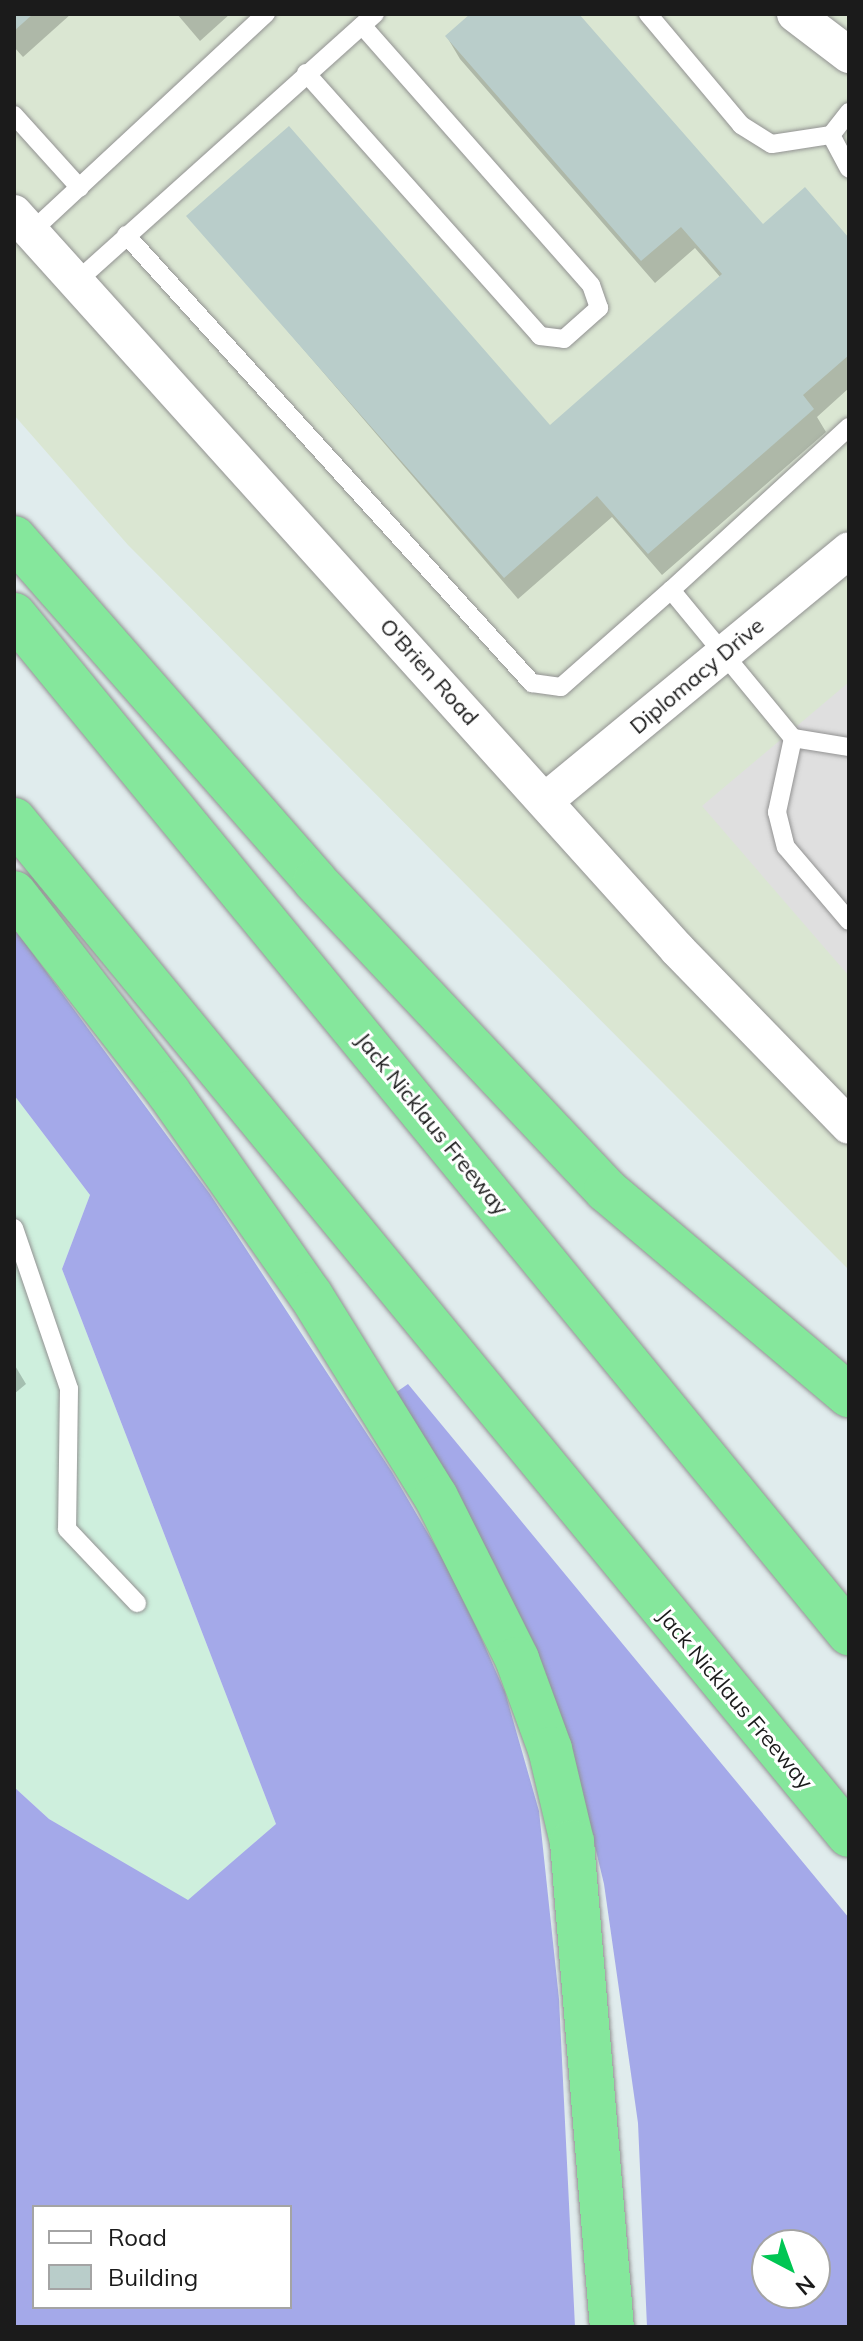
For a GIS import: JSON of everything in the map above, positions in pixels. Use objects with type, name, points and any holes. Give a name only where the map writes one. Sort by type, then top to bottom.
[{"type":"highway","points":[[14,538],[315,881],[606,1190],[849,1395]]},
{"type":"highway","name":"Jack Nicklaus Freeway","points":[[14,615],[849,1633]]},
{"type":"highway","name":"Jack Nicklaus Freeway","points":[[14,820],[849,1835]]},
{"type":"highway","points":[[14,893],[169,1093],[310,1294],[436,1497],[517,1659],[550,1749],[572,1842],[612,2327]]},
{"type":"street","points":[[809,18],[849,55]]},
{"type":"street","name":"O'Brien Road","points":[[23,223],[545,801],[849,1126]]},
{"type":"street","name":"Diplomacy Drive","points":[[545,801],[849,550]]},
{"type":"lane","points":[[23,223],[80,188],[266,14]]},
{"type":"lane","points":[[648,14],[741,125],[772,144],[831,135],[849,112]]},
{"type":"lane","points":[[76,282],[306,73],[369,20],[591,285],[599,308],[564,339],[540,336],[306,73]]},
{"type":"lane","points":[[14,115],[80,188]]},
{"type":"lane","points":[[831,135],[849,169]]},
{"type":"lane","points":[[126,235],[532,683],[561,687],[849,427]]},
{"type":"lane","points":[[671,590],[793,738],[848,750]]},
{"type":"lane","points":[[793,738],[777,812],[786,847],[849,921]]},
{"type":"lane","points":[[14,1228],[69,1389],[67,1529],[137,1603]]},
{"type":"shaded area","points":[[14,14],[849,14],[849,1270],[128,545],[14,415]]},
{"type":"shaded area","points":[[849,682],[849,976],[702,806]]},
{"type":"shaded area","points":[[14,928],[210,1194],[392,1472],[457,1583],[505,1692],[539,1811],[559,1999],[575,2327],[14,2327],[14,1787],[49,1819],[188,1900],[276,1824],[62,1269],[90,1195],[14,1095]]},
{"type":"shaded area","points":[[14,1095],[90,1195],[62,1269],[276,1824],[188,1901],[49,1819],[14,1787]]},
{"type":"shaded area","points":[[408,1384],[849,1918],[849,2327],[647,2327],[638,2123],[604,1884],[574,1759],[495,1565],[395,1393]]},
{"type":"building","points":[[14,14],[33,14],[14,31]]},
{"type":"building","points":[[470,14],[579,14],[763,224],[805,187],[849,238],[849,355],[803,395],[814,409],[648,554],[597,496],[504,578],[186,216],[289,126],[550,425],[722,274],[681,227],[641,261],[445,36]]}]
